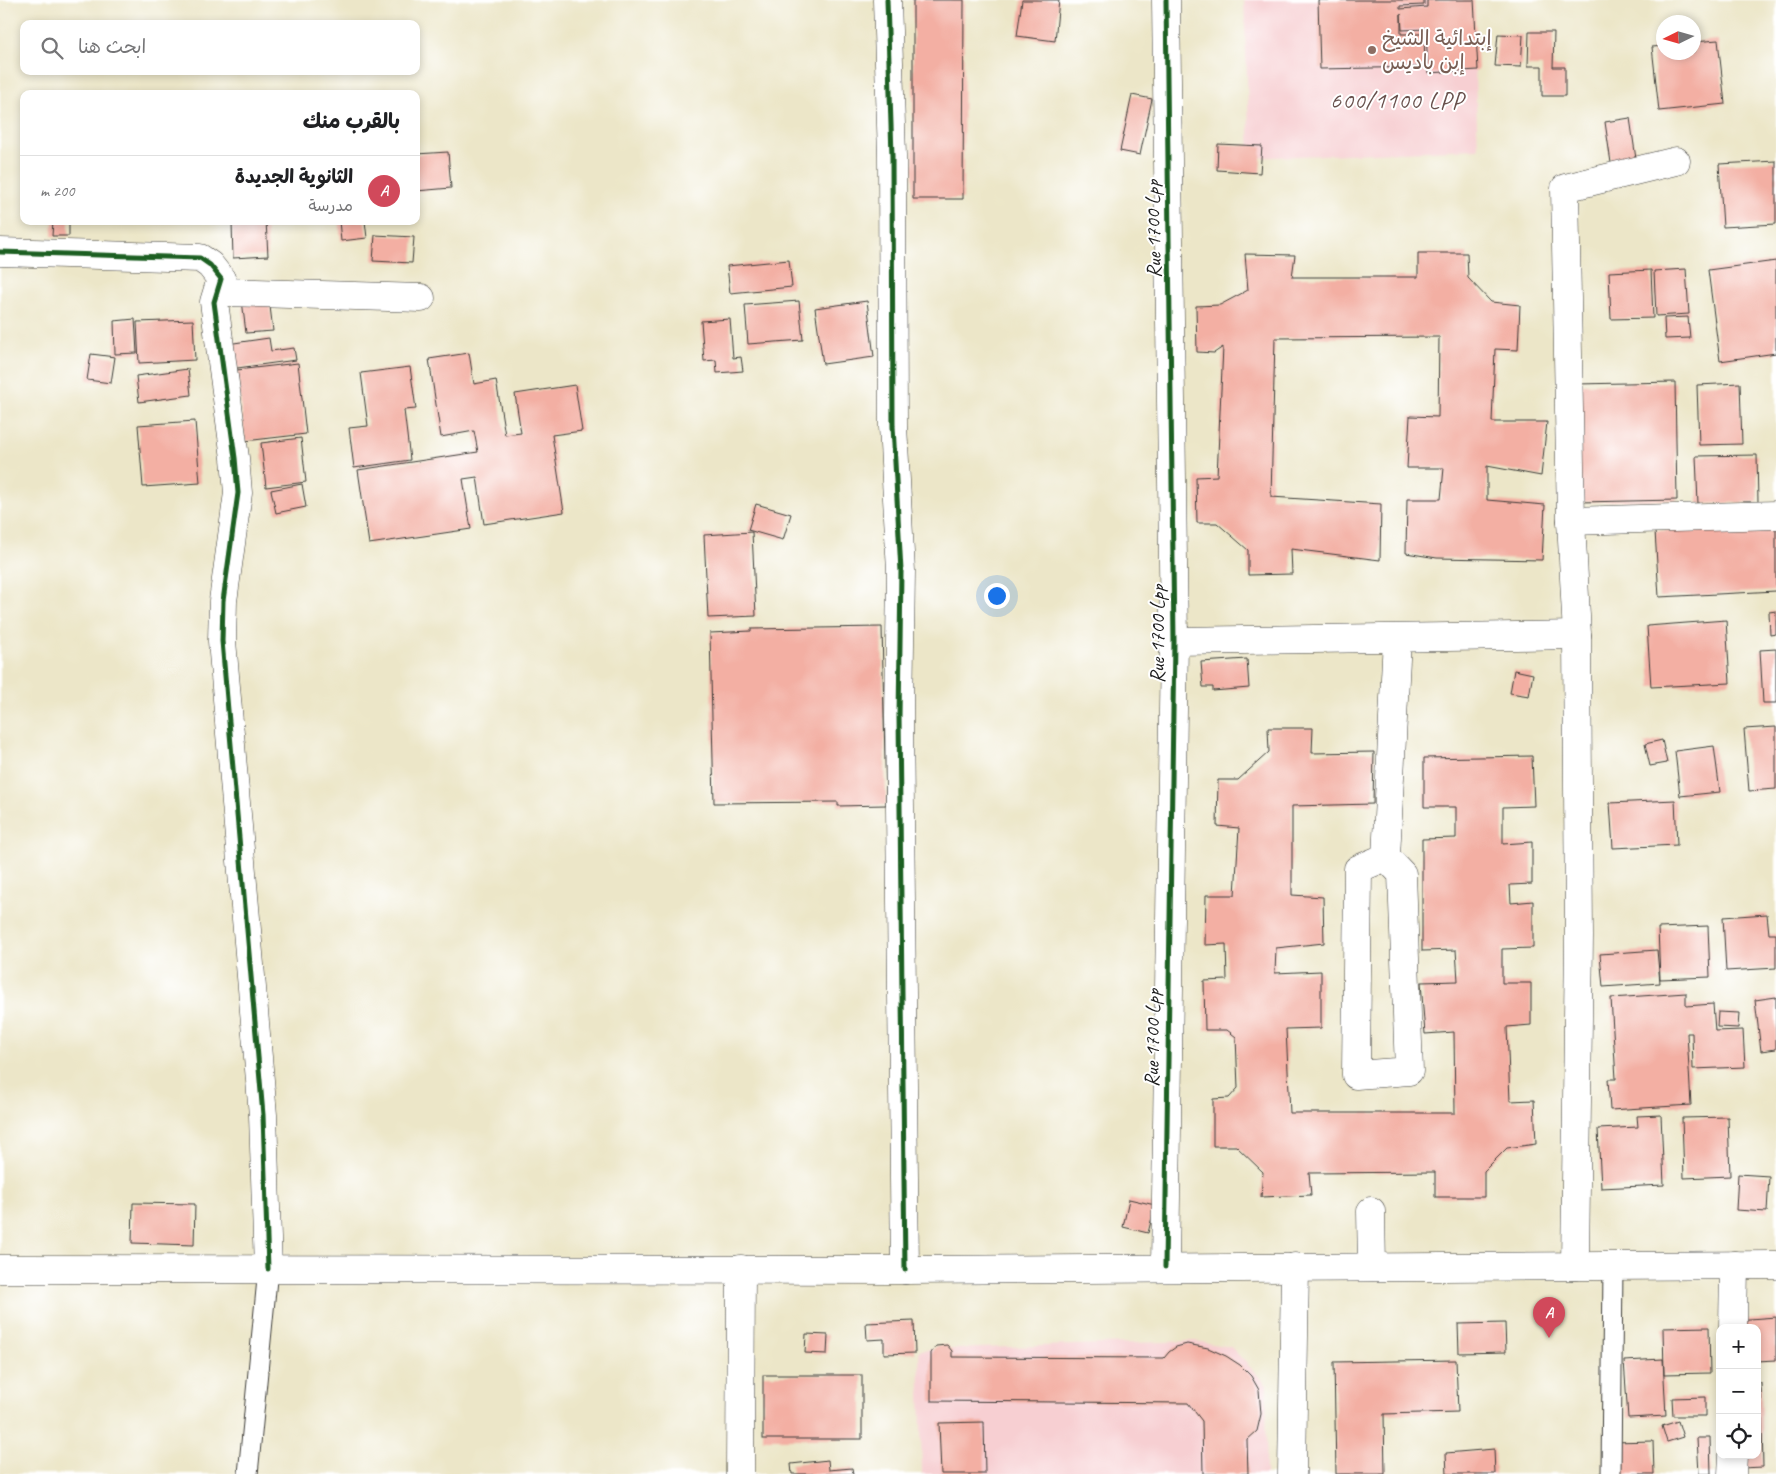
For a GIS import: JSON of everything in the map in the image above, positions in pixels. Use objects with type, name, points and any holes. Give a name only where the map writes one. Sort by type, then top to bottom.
[{"type":"street","points":[[888,0],[892,156],[893,426],[900,571],[899,716],[905,1270]]},
{"type":"street","name":"Rue 1700 Lpp","points":[[1165,1268],[1174,641],[1166,0]]},
{"type":"street","points":[[1575,1266],[1579,936],[1577,635],[1571,521],[1565,188],[1676,161]]},
{"type":"street","points":[[0,252],[200,258],[210,265],[221,279],[227,292],[421,298]]},
{"type":"street","points":[[221,279],[214,302],[238,493],[223,601],[222,641],[263,1115],[268,1269]]},
{"type":"street","points":[[1571,521],[1776,515]]},
{"type":"street","name":"Rue 1700 Lpp","points":[[1174,641],[1577,635]]},
{"type":"street","points":[[1386,856],[1358,869],[1356,1075],[1409,1071],[1402,874],[1386,856],[1396,639]]},
{"type":"street","points":[[1371,1211],[1372,1267]]},
{"type":"street","points":[[1733,1324],[1734,1265]]},
{"type":"street","points":[[0,1269],[905,1270],[1776,1265]]},
{"type":"street","points":[[1292,1474],[1295,1267]]},
{"type":"street","points":[[740,1474],[741,1269]]},
{"type":"street","points":[[1732,1474],[1733,1459]]},
{"type":"lane","points":[[1611,1474],[1613,1265]]},
{"type":"lane","points":[[248,1474],[268,1269]]},
{"type":"shaded area","points":[[1244,0],[1472,0],[1478,149],[1250,158]]},
{"type":"shaded area","points":[[1195,1341],[1231,1347],[1267,1385],[1266,1474],[922,1474],[919,1350]]},
{"type":"building","points":[[913,0],[964,0],[963,199],[913,199]]},
{"type":"building","points":[[1022,0],[1059,0],[1055,41],[1017,36]]},
{"type":"building","name":"إبتدائية الشيخ إبن باديس","points":[[1318,0],[1424,0],[1424,5],[1400,6],[1400,9],[1427,7],[1427,0],[1474,0],[1478,70],[1428,73],[1426,29],[1402,30],[1401,14],[1401,34],[1424,34],[1425,67],[1320,69]]},
{"type":"building","points":[[1529,32],[1554,32],[1553,67],[1565,67],[1565,96],[1542,96],[1542,66],[1528,66]]},
{"type":"building","points":[[1498,34],[1523,35],[1521,67],[1495,66]]},
{"type":"building","points":[[1718,40],[1725,104],[1659,111],[1652,47],[1656,47],[1656,60],[1701,60],[1701,41]]},
{"type":"building","points":[[1132,95],[1152,99],[1140,155],[1120,151]]},
{"type":"building","points":[[1630,118],[1636,159],[1611,163],[1605,122]]},
{"type":"building","points":[[1218,144],[1262,146],[1260,173],[1217,170]]},
{"type":"building","points":[[448,152],[451,188],[420,191],[420,154]]},
{"type":"building","points":[[1776,161],[1776,224],[1723,227],[1719,164]]},
{"type":"building","points":[[53,225],[69,225],[69,236],[52,236]]},
{"type":"building","points":[[232,225],[266,225],[268,256],[233,258]]},
{"type":"building","points":[[339,225],[365,225],[367,238],[341,241]]},
{"type":"building","points":[[375,235],[414,237],[412,263],[373,261]]},
{"type":"building","points":[[1418,253],[1467,253],[1468,278],[1491,302],[1520,305],[1518,350],[1495,349],[1492,422],[1547,422],[1541,476],[1487,466],[1487,500],[1545,505],[1542,560],[1437,558],[1406,553],[1407,499],[1441,499],[1444,468],[1407,468],[1410,416],[1438,417],[1439,337],[1275,338],[1271,497],[1381,504],[1380,560],[1291,549],[1292,574],[1248,575],[1248,550],[1217,523],[1197,523],[1196,477],[1217,476],[1223,347],[1214,353],[1197,352],[1196,306],[1220,305],[1248,290],[1245,254],[1295,255],[1292,277],[1418,277]]},
{"type":"building","points":[[789,260],[792,287],[730,293],[727,266]]},
{"type":"building","points":[[1776,261],[1776,353],[1720,361],[1708,270]]},
{"type":"building","points":[[1686,269],[1689,314],[1656,316],[1654,271]]},
{"type":"building","points":[[1651,270],[1653,318],[1611,319],[1609,272]]},
{"type":"building","points":[[269,298],[273,331],[246,333],[242,300]]},
{"type":"building","points":[[799,301],[803,340],[748,344],[745,305]]},
{"type":"building","points":[[867,301],[874,357],[823,364],[815,308]]},
{"type":"building","points":[[1688,317],[1690,338],[1665,339],[1664,318]]},
{"type":"building","points":[[135,319],[137,353],[115,354],[114,321]]},
{"type":"building","points":[[730,319],[733,358],[741,357],[743,371],[717,373],[716,360],[704,361],[701,321]]},
{"type":"building","points":[[193,320],[195,360],[139,363],[137,322]]},
{"type":"building","points":[[269,338],[271,351],[294,348],[296,360],[230,369],[227,344]]},
{"type":"building","points":[[469,353],[474,384],[496,380],[505,435],[521,433],[515,394],[575,385],[582,431],[552,435],[564,512],[484,524],[477,477],[463,479],[471,529],[369,544],[358,470],[478,452],[474,431],[441,437],[429,359]]},
{"type":"building","points":[[91,354],[115,357],[111,383],[87,380]]},
{"type":"building","points":[[298,363],[306,434],[245,441],[237,370]]},
{"type":"building","points":[[410,367],[416,409],[404,410],[410,460],[354,468],[349,428],[368,426],[361,373]]},
{"type":"building","points":[[188,369],[191,395],[139,402],[136,376]]},
{"type":"building","points":[[1675,382],[1677,500],[1580,502],[1577,384]]},
{"type":"building","points":[[1740,383],[1742,444],[1699,445],[1697,385]]},
{"type":"building","points":[[195,421],[200,483],[143,487],[138,425]]},
{"type":"building","points":[[301,438],[306,482],[266,487],[261,443]]},
{"type":"building","points":[[1757,455],[1758,502],[1698,504],[1696,456]]},
{"type":"building","points":[[302,484],[306,507],[276,513],[271,490]]},
{"type":"building","points":[[756,504],[791,514],[783,540],[748,530]]},
{"type":"building","points":[[1776,525],[1776,591],[1659,597],[1655,531]]},
{"type":"building","points":[[752,532],[756,616],[708,618],[704,535]]},
{"type":"building","points":[[1776,611],[1776,634],[1770,635],[1769,612]]},
{"type":"building","points":[[1726,620],[1730,683],[1651,687],[1647,626]]},
{"type":"building","points":[[882,627],[886,805],[838,806],[838,802],[714,803],[710,633],[751,631],[751,629]]},
{"type":"building","points":[[1776,649],[1776,703],[1763,703],[1760,650]]},
{"type":"building","points":[[1247,659],[1249,688],[1213,691],[1213,687],[1203,687],[1201,662]]},
{"type":"building","points":[[1514,670],[1533,674],[1529,696],[1510,693]]},
{"type":"building","points":[[1776,727],[1776,789],[1749,791],[1744,729]]},
{"type":"building","points":[[1268,728],[1313,728],[1312,753],[1374,752],[1373,804],[1292,806],[1292,895],[1323,897],[1324,943],[1276,948],[1275,973],[1321,971],[1321,1028],[1286,1029],[1290,1113],[1455,1113],[1454,1032],[1425,1034],[1421,982],[1458,981],[1456,950],[1422,951],[1422,839],[1456,838],[1456,807],[1424,807],[1424,758],[1532,756],[1534,806],[1503,807],[1503,844],[1532,842],[1532,884],[1510,885],[1511,903],[1533,901],[1533,948],[1502,949],[1502,983],[1531,983],[1531,1025],[1507,1027],[1510,1101],[1534,1100],[1536,1144],[1507,1148],[1484,1171],[1484,1197],[1435,1197],[1435,1172],[1309,1173],[1311,1195],[1261,1197],[1263,1172],[1236,1146],[1213,1146],[1213,1099],[1229,1098],[1238,1088],[1236,1037],[1227,1030],[1205,1030],[1204,981],[1227,980],[1226,944],[1205,945],[1206,895],[1235,895],[1239,828],[1217,826],[1218,780],[1238,780],[1269,752]]},
{"type":"building","points":[[1662,740],[1667,763],[1650,766],[1645,744]]},
{"type":"building","points":[[1714,746],[1720,792],[1680,796],[1675,751]]},
{"type":"building","points":[[1675,800],[1677,845],[1613,848],[1610,803]]},
{"type":"building","points":[[1767,914],[1769,934],[1776,934],[1776,968],[1726,971],[1723,917]]},
{"type":"building","points":[[1708,926],[1710,977],[1660,979],[1658,928]]},
{"type":"building","points":[[1657,950],[1660,983],[1603,987],[1600,954]]},
{"type":"building","points":[[1686,993],[1686,1006],[1713,1004],[1715,1031],[1743,1030],[1745,1067],[1693,1069],[1692,1033],[1687,1033],[1691,1105],[1610,1110],[1608,1079],[1616,1079],[1611,998]]},
{"type":"building","points":[[1776,997],[1776,1049],[1761,1051],[1755,1000]]},
{"type":"building","points":[[1718,1012],[1739,1013],[1738,1028],[1717,1027]]},
{"type":"building","points":[[1661,1115],[1664,1185],[1601,1188],[1598,1129],[1638,1127],[1637,1116]]},
{"type":"building","points":[[1728,1117],[1730,1176],[1684,1178],[1682,1118]]},
{"type":"building","points":[[1738,1174],[1769,1176],[1767,1212],[1736,1210]]},
{"type":"building","points":[[1129,1199],[1155,1205],[1148,1233],[1123,1227]]},
{"type":"building","points":[[133,1203],[195,1204],[194,1245],[132,1243]]},
{"type":"building","points":[[1776,1317],[1776,1360],[1761,1361],[1761,1324],[1736,1324],[1736,1320]]},
{"type":"building","points":[[914,1321],[915,1353],[884,1354],[884,1339],[867,1340],[866,1323]]},
{"type":"building","points":[[1505,1323],[1506,1352],[1459,1353],[1458,1324]]},
{"type":"building","points":[[1709,1327],[1710,1373],[1664,1374],[1663,1328]]},
{"type":"building","points":[[806,1334],[828,1335],[827,1354],[805,1353]]},
{"type":"building","points":[[1187,1344],[1208,1348],[1226,1356],[1240,1365],[1251,1376],[1259,1390],[1261,1414],[1257,1431],[1247,1440],[1248,1474],[1203,1474],[1202,1421],[1188,1403],[931,1401],[931,1353],[936,1346],[947,1345],[952,1351],[952,1357],[1164,1358],[1176,1347]]},
{"type":"building","points":[[1663,1359],[1666,1416],[1628,1418],[1624,1361]]},
{"type":"building","points":[[1456,1360],[1458,1412],[1384,1414],[1385,1474],[1336,1474],[1334,1362]]},
{"type":"building","points":[[763,1375],[862,1375],[862,1439],[763,1439]]},
{"type":"building","points":[[1761,1383],[1763,1467],[1742,1468],[1741,1459],[1761,1459]]},
{"type":"building","points":[[1705,1397],[1705,1416],[1673,1416],[1672,1398]]},
{"type":"building","points":[[1678,1421],[1683,1437],[1667,1442],[1662,1426]]},
{"type":"building","points":[[984,1422],[985,1474],[941,1474],[939,1423]]},
{"type":"building","points":[[1697,1438],[1710,1438],[1711,1474],[1699,1474]]},
{"type":"building","points":[[1653,1441],[1654,1474],[1614,1474],[1613,1442]]},
{"type":"building","points":[[1494,1449],[1495,1474],[1447,1474],[1446,1453]]},
{"type":"building","points":[[828,1460],[829,1470],[852,1468],[853,1474],[792,1474],[791,1464]]},
{"type":"cycle path","points":[[887,0],[892,156],[893,426],[901,571],[899,716],[905,1270]]},
{"type":"cycle path","points":[[1165,1267],[1174,641],[1166,0]]},
{"type":"cycle path","points":[[0,252],[200,258],[210,265],[221,279],[214,302],[238,493],[223,601],[222,641],[263,1115],[268,1269]]},
{"type":"place","name":"إبتدائية الشيخ إبن باديس","points":[[1372,50]]},
{"type":"place","name":"الثانوية الجديدة","points":[[1549,1338]]},
{"type":"district","name":"600/1100 LPP","points":[[1397,100]]}]
